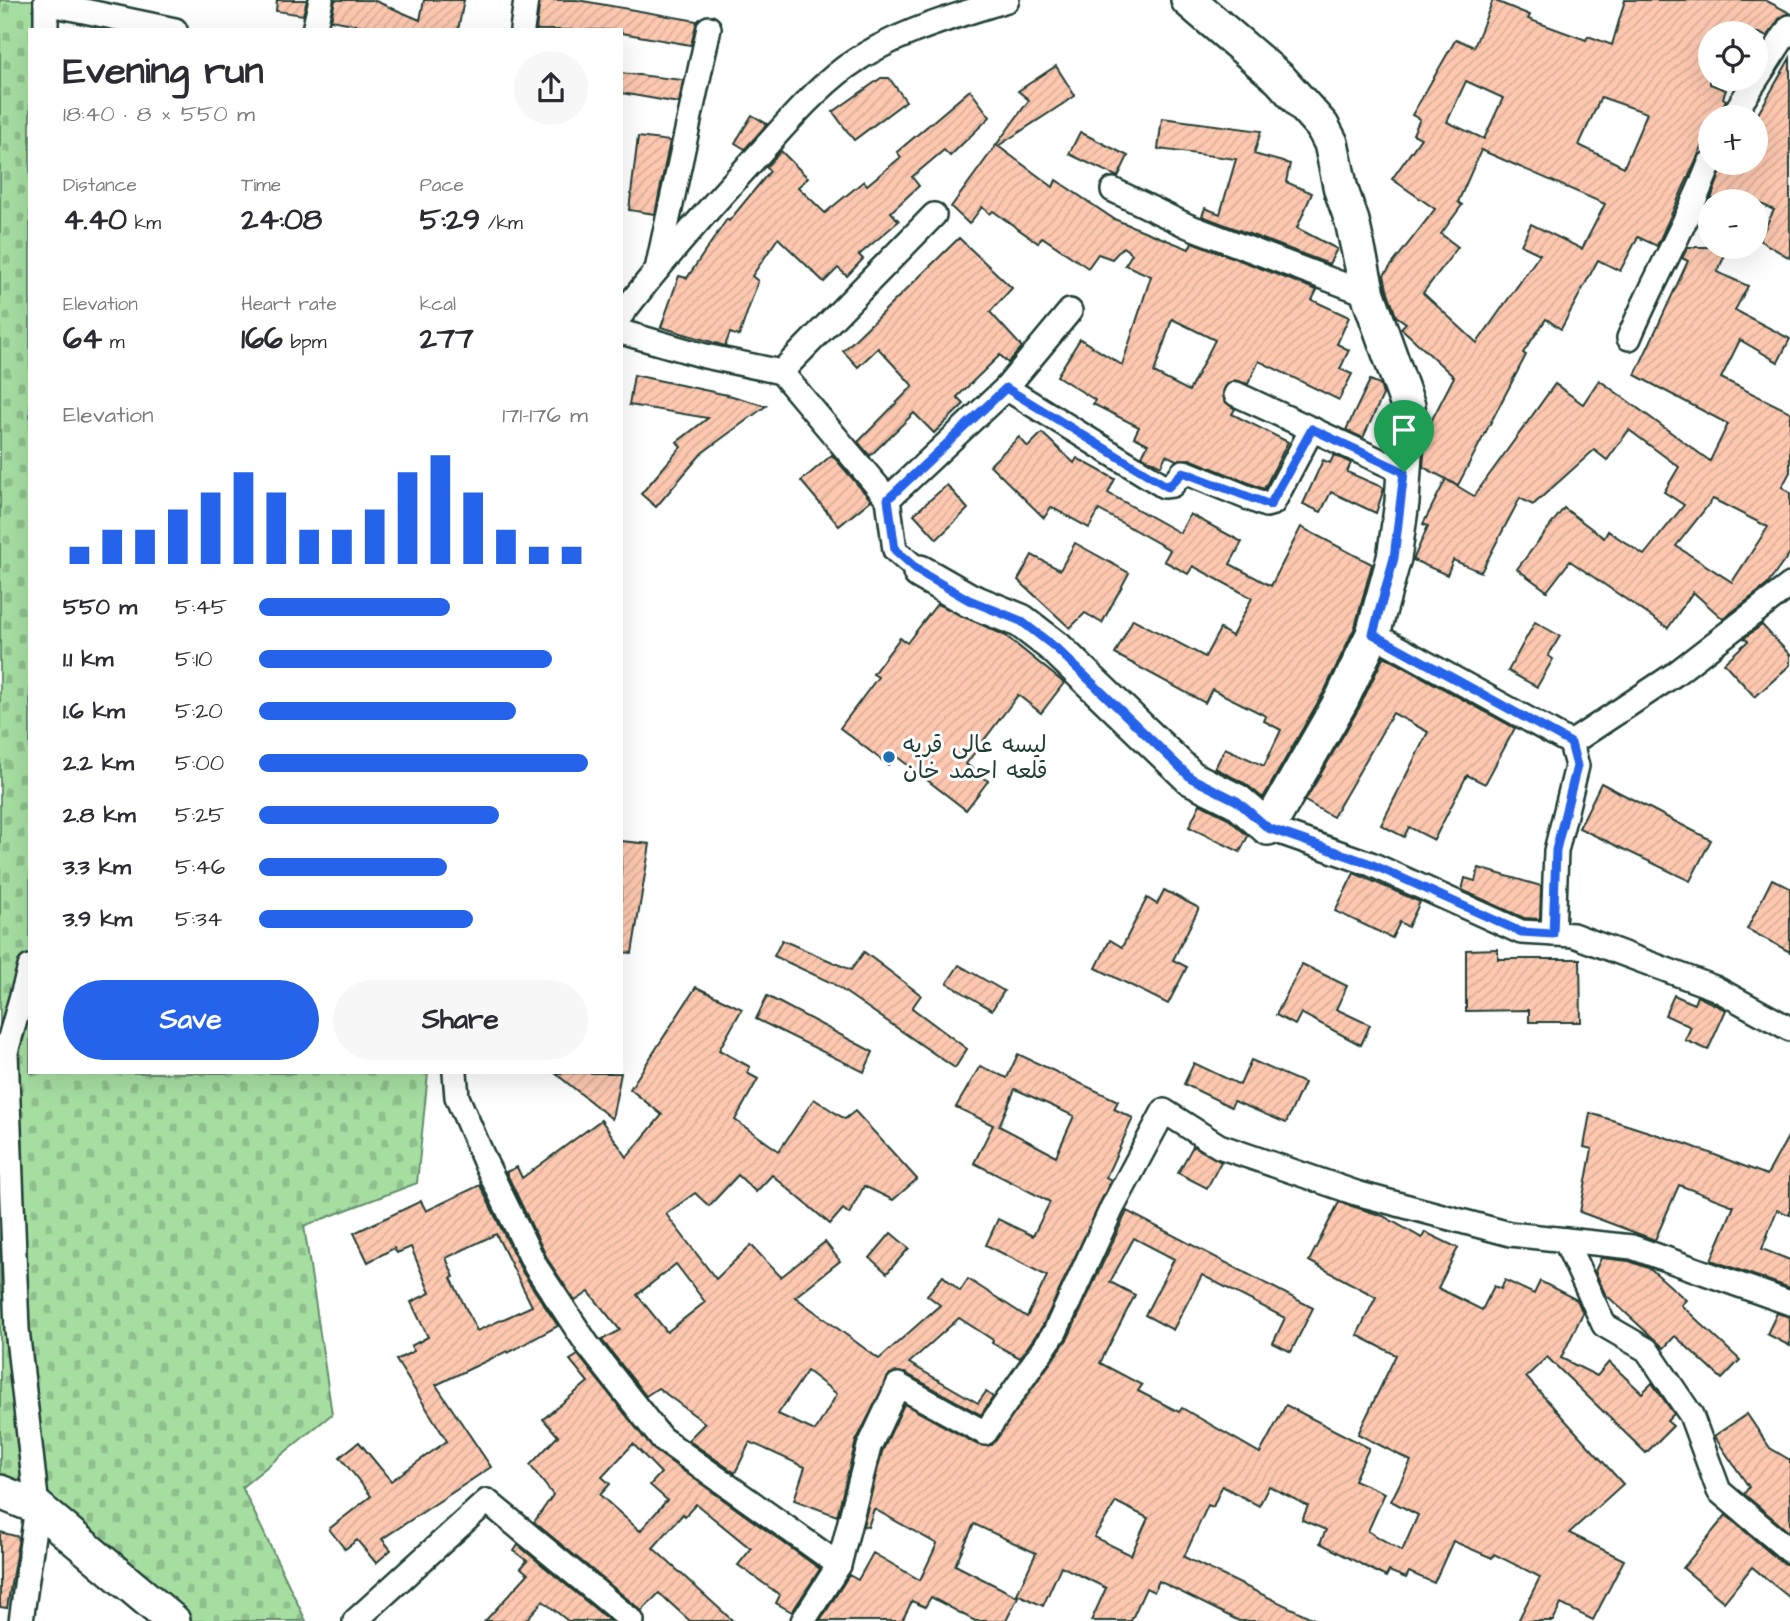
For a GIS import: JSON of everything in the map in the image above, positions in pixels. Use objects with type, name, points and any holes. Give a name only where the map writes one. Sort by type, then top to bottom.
[{"type":"street","points":[[314,28],[321,0]]},
{"type":"street","points":[[522,28],[526,0]]},
{"type":"street","points":[[623,312],[657,268],[784,127],[846,68],[895,39],[1007,0]]},
{"type":"street","points":[[1188,0],[1280,79],[1322,125],[1331,143],[1368,294],[1408,406],[1394,558],[1373,634],[1342,699],[1268,828]]},
{"type":"street","points":[[46,28],[46,1],[166,28]]},
{"type":"street","points":[[1740,105],[1790,27]]},
{"type":"street","points":[[657,268],[709,28]]},
{"type":"street","points":[[1629,338],[1643,304],[1691,214],[1706,175]]},
{"type":"street","points":[[1113,190],[1188,226],[1368,294]]},
{"type":"street","points":[[781,372],[934,215]]},
{"type":"street","points":[[888,499],[1006,388],[1070,311]]},
{"type":"street","points":[[623,333],[705,356],[781,372],[888,499],[895,550],[920,572],[969,600],[1021,621],[1056,648],[1191,778],[1237,801],[1268,828],[1371,864],[1521,932],[1573,935],[1715,988],[1790,1029]]},
{"type":"street","points":[[1006,388],[1164,486],[1172,485],[1183,472],[1266,505],[1273,503],[1312,429]]},
{"type":"street","points":[[1236,394],[1404,472]]},
{"type":"street","points":[[1571,743],[1675,674],[1790,585]]},
{"type":"street","points":[[1373,634],[1571,743],[1577,766],[1556,850],[1553,934]]},
{"type":"street","points":[[21,1621],[37,1507],[17,1329],[6,1052],[28,974]]},
{"type":"street","points":[[455,1074],[457,1097],[502,1198],[536,1267],[587,1344],[661,1438],[839,1565]]},
{"type":"street","points":[[803,1621],[839,1565],[869,1447],[898,1385],[985,1433],[1055,1332],[1112,1208],[1164,1111],[1219,1146],[1356,1193],[1510,1234],[1632,1247],[1790,1303]]},
{"type":"street","points":[[1564,1240],[1604,1325],[1647,1350],[1691,1415],[1719,1490],[1790,1551]]},
{"type":"street","points":[[0,1492],[37,1507],[173,1621]]},
{"type":"street","points":[[355,1621],[487,1501],[632,1621]]},
{"type":"green space","points":[[0,0],[46,0],[46,28],[28,28],[28,1074],[428,1074],[417,1183],[304,1226],[332,1414],[242,1487],[306,1621],[173,1621],[0,1492]]},
{"type":"building","points":[[277,0],[307,0],[303,15],[276,11]]},
{"type":"building","points":[[335,0],[373,0],[420,20],[424,0],[464,0],[458,28],[374,28],[331,20]]},
{"type":"building","points":[[540,0],[577,0],[697,21],[691,45],[623,33],[623,28],[536,28]]},
{"type":"building","points":[[1493,0],[1530,15],[1528,19],[1586,40],[1588,36],[1612,45],[1625,0],[1765,0],[1790,13],[1779,19],[1768,36],[1768,21],[1698,21],[1698,91],[1726,91],[1723,98],[1726,100],[1724,105],[1698,105],[1698,155],[1657,246],[1638,237],[1620,271],[1598,260],[1561,329],[1546,319],[1523,353],[1526,355],[1458,485],[1447,480],[1474,496],[1555,384],[1583,404],[1599,380],[1710,461],[1728,424],[1635,375],[1688,261],[1682,258],[1688,247],[1698,247],[1698,259],[1723,259],[1717,272],[1748,286],[1735,310],[1790,339],[1778,362],[1740,340],[1721,378],[1790,412],[1790,472],[1782,487],[1790,493],[1790,553],[1767,585],[1723,619],[1693,592],[1668,628],[1570,561],[1547,591],[1517,569],[1564,508],[1604,538],[1608,531],[1644,555],[1684,505],[1664,492],[1679,467],[1629,430],[1607,460],[1594,450],[1533,505],[1520,498],[1481,572],[1453,560],[1447,575],[1413,560],[1428,526],[1423,524],[1446,479],[1423,467],[1426,431],[1454,377],[1401,328],[1406,323],[1396,316],[1384,275],[1435,209],[1392,179],[1421,138],[1413,134],[1420,119],[1412,115],[1456,39],[1474,47]],"holes":[[[1466,81],[1503,98],[1484,139],[1447,122]],[[1601,97],[1647,113],[1624,167],[1579,145]],[[1481,150],[1605,204],[1582,249],[1531,224],[1521,245],[1540,254],[1477,343],[1423,293],[1458,247],[1441,234],[1462,205],[1458,202]],[[1713,499],[1768,527],[1732,582],[1676,546]]]},
{"type":"building","points":[[1790,58],[1790,258],[1768,245],[1768,222],[1774,210],[1768,207],[1768,189],[1715,189],[1720,175],[1768,175],[1768,105],[1763,105]]},
{"type":"building","points":[[1056,66],[1075,96],[998,146],[1053,187],[1056,180],[1114,219],[1189,249],[1192,242],[1317,290],[1312,300],[1349,317],[1337,344],[1349,350],[1340,369],[1352,374],[1339,400],[1259,361],[1248,384],[1234,380],[1224,388],[1224,401],[1235,409],[1232,414],[1288,442],[1264,489],[1190,459],[1176,460],[1166,455],[1161,466],[1145,458],[1142,456],[1148,444],[1134,437],[1139,427],[1093,404],[1095,400],[1057,376],[1080,339],[1122,365],[1151,276],[1125,265],[1132,254],[1123,247],[1112,259],[1098,254],[1088,268],[1042,237],[1038,243],[993,211],[990,214],[982,207],[969,224],[951,207],[1029,100],[1018,91]],"holes":[[[1172,319],[1215,340],[1189,391],[1154,373]]]},
{"type":"building","points":[[623,73],[683,80],[679,103],[623,93]]},
{"type":"building","points":[[881,78],[889,78],[906,101],[854,140],[833,112]]},
{"type":"building","points":[[970,90],[990,117],[950,156],[944,150],[912,177],[919,186],[891,212],[899,221],[859,255],[863,259],[847,276],[838,268],[824,282],[778,238],[752,276],[758,281],[739,336],[730,333],[725,346],[661,327],[679,276],[687,278],[727,219],[729,221],[770,171],[766,167],[781,151],[808,178],[798,187],[825,213],[864,181],[867,185],[901,157],[897,152]]},
{"type":"building","points":[[752,115],[767,124],[745,149],[735,143]]},
{"type":"building","points":[[1162,118],[1261,131],[1254,154],[1290,164],[1286,182],[1312,193],[1297,228],[1337,249],[1329,264],[1202,216],[1205,208],[1220,214],[1236,159],[1158,149]]},
{"type":"building","points":[[1080,132],[1128,156],[1118,177],[1069,154]]},
{"type":"building","points":[[638,137],[670,141],[655,214],[629,210]]},
{"type":"building","points":[[959,238],[1012,288],[990,312],[1022,347],[1008,363],[1000,355],[957,397],[964,404],[934,433],[914,413],[870,456],[858,442],[913,386],[878,348],[858,367],[843,351]]},
{"type":"building","points":[[634,375],[766,406],[702,453],[656,507],[641,494],[681,447],[677,442],[708,418],[629,405]]},
{"type":"building","points":[[1370,380],[1380,384],[1383,395],[1363,438],[1346,430]]},
{"type":"building","points":[[1042,433],[1074,463],[1077,458],[1115,479],[1108,493],[1180,533],[1190,514],[1242,542],[1230,564],[1271,586],[1301,527],[1372,564],[1355,627],[1325,690],[1263,798],[1246,784],[1215,768],[1225,748],[1264,766],[1281,730],[1264,721],[1266,716],[1212,689],[1205,703],[1115,654],[1133,619],[1205,657],[1220,629],[1232,636],[1252,598],[1193,566],[1188,574],[1164,561],[1170,550],[1099,510],[1089,528],[1051,507],[1044,518],[990,465],[1019,437],[1028,447]]},
{"type":"building","points":[[832,455],[871,500],[839,526],[801,481]]},
{"type":"building","points":[[1334,455],[1351,463],[1347,472],[1384,488],[1376,513],[1331,492],[1321,512],[1303,504],[1323,460],[1330,463]]},
{"type":"building","points":[[947,485],[968,509],[937,539],[914,514]]},
{"type":"building","points":[[1075,543],[1129,573],[1102,623],[1085,613],[1070,628],[1018,580],[1032,555],[1060,570]]},
{"type":"building","points":[[937,604],[1006,636],[1064,683],[1041,713],[1018,695],[966,764],[988,781],[966,810],[896,756],[888,765],[840,728],[878,677],[873,674],[900,638],[907,643]]},
{"type":"building","points":[[1535,622],[1560,636],[1548,656],[1553,659],[1537,687],[1508,671]]},
{"type":"building","points":[[1762,625],[1790,655],[1790,665],[1755,697],[1724,663],[1748,641],[1744,638]]},
{"type":"building","points":[[1384,656],[1515,728],[1485,784],[1467,775],[1434,840],[1409,827],[1404,837],[1381,825],[1428,732],[1393,713],[1333,817],[1305,801],[1359,708]]},
{"type":"building","points":[[1601,783],[1711,840],[1690,881],[1579,828]]},
{"type":"building","points":[[1200,804],[1226,817],[1248,836],[1240,852],[1189,827]]},
{"type":"building","points":[[623,841],[650,844],[632,953],[623,952]]},
{"type":"building","points":[[1479,868],[1541,886],[1540,919],[1524,918],[1462,890],[1465,878],[1475,881]]},
{"type":"building","points":[[1354,873],[1420,902],[1408,927],[1400,922],[1392,938],[1335,911]]},
{"type":"building","points":[[1772,879],[1790,888],[1790,952],[1747,929]]},
{"type":"building","points":[[1164,890],[1199,908],[1173,960],[1187,967],[1168,1004],[1096,968],[1110,940],[1122,947],[1147,898],[1157,904]]},
{"type":"building","points":[[782,940],[851,970],[864,952],[921,995],[912,1008],[967,1049],[955,1068],[832,983],[774,956]]},
{"type":"building","points":[[1498,949],[1498,959],[1580,959],[1581,1022],[1529,1022],[1529,1010],[1466,1011],[1466,950]]},
{"type":"building","points":[[1302,964],[1347,986],[1336,1009],[1370,1025],[1361,1045],[1301,1013],[1295,1025],[1276,1015]]},
{"type":"building","points":[[959,965],[1004,991],[992,1010],[947,983]]},
{"type":"building","points":[[696,987],[742,1009],[719,1050],[750,1067],[747,1073],[758,1079],[735,1120],[779,1151],[814,1099],[845,1119],[855,1111],[917,1179],[893,1200],[864,1186],[849,1214],[843,1209],[830,1224],[772,1175],[756,1192],[738,1175],[709,1206],[695,1193],[666,1214],[716,1279],[751,1245],[781,1277],[825,1242],[840,1261],[795,1297],[879,1359],[940,1305],[927,1295],[943,1276],[960,1291],[968,1279],[1027,1317],[1047,1276],[986,1245],[998,1219],[1033,1236],[1050,1202],[974,1163],[993,1125],[956,1107],[980,1066],[1007,1078],[1018,1054],[1118,1101],[1114,1109],[1133,1118],[1106,1177],[1111,1180],[1043,1325],[1020,1358],[992,1343],[993,1340],[959,1318],[909,1363],[978,1403],[986,1392],[993,1397],[981,1415],[905,1373],[890,1374],[856,1441],[837,1516],[794,1500],[805,1467],[750,1442],[735,1473],[688,1440],[705,1423],[658,1388],[646,1396],[602,1340],[620,1330],[589,1292],[575,1301],[548,1260],[506,1172],[517,1167],[522,1178],[601,1120],[627,1157],[662,1115],[630,1089]],"holes":[[[1015,1089],[1074,1116],[1056,1156],[999,1126]],[[676,1264],[705,1302],[667,1332],[637,1295]],[[807,1371],[837,1394],[815,1431],[778,1414]]]},
{"type":"building","points":[[1674,995],[1694,1004],[1697,996],[1726,1010],[1708,1050],[1685,1040],[1691,1027],[1665,1015]]},
{"type":"building","points":[[767,996],[873,1052],[864,1072],[756,1019]]},
{"type":"building","points":[[1251,1060],[1304,1083],[1286,1123],[1234,1101],[1231,1107],[1184,1084],[1194,1063],[1240,1085]]},
{"type":"building","points":[[556,1074],[621,1074],[612,1119]]},
{"type":"building","points":[[1590,1113],[1689,1145],[1767,1175],[1790,1133],[1790,1215],[1777,1210],[1762,1249],[1790,1260],[1790,1288],[1711,1260],[1734,1206],[1679,1185],[1655,1240],[1580,1212],[1592,1149],[1584,1147]]},
{"type":"building","points":[[1193,1146],[1221,1162],[1207,1188],[1178,1173]]},
{"type":"building","points":[[480,1185],[523,1273],[558,1326],[508,1353],[507,1351],[436,1385],[491,1467],[382,1539],[391,1550],[376,1563],[357,1540],[345,1549],[329,1529],[371,1496],[340,1457],[359,1442],[391,1481],[447,1441],[396,1360],[414,1351],[411,1346],[428,1337],[411,1302],[430,1293],[411,1247],[397,1253],[394,1248],[368,1262],[354,1233],[421,1201],[426,1211]],"holes":[[[496,1234],[532,1306],[477,1331],[451,1278],[454,1277],[446,1258]]]},
{"type":"building","points":[[1339,1202],[1383,1216],[1422,1238],[1425,1232],[1458,1248],[1438,1288],[1482,1310],[1494,1286],[1501,1289],[1505,1280],[1534,1294],[1540,1281],[1577,1300],[1583,1313],[1561,1358],[1597,1376],[1609,1362],[1642,1393],[1652,1383],[1674,1414],[1667,1421],[1673,1426],[1646,1453],[1547,1357],[1526,1377],[1623,1484],[1569,1533],[1624,1560],[1593,1620],[1561,1604],[1553,1621],[1518,1621],[1540,1577],[1494,1554],[1492,1558],[1453,1541],[1434,1583],[1409,1572],[1406,1578],[1389,1571],[1386,1577],[1320,1543],[1326,1530],[1302,1520],[1308,1506],[1269,1486],[1259,1506],[1222,1486],[1213,1507],[1208,1505],[1184,1557],[1318,1621],[1239,1621],[1159,1581],[1154,1592],[1146,1588],[1131,1621],[1091,1621],[1106,1588],[1061,1566],[1043,1606],[1017,1594],[1036,1553],[974,1524],[955,1565],[1018,1597],[1006,1621],[975,1621],[931,1597],[925,1607],[912,1601],[902,1621],[820,1621],[849,1575],[858,1580],[873,1553],[920,1580],[937,1544],[874,1509],[868,1527],[863,1526],[882,1452],[904,1404],[978,1445],[992,1445],[1068,1338],[1127,1211],[1313,1308],[1291,1352],[1273,1343],[1285,1318],[1202,1275],[1173,1330],[1145,1315],[1174,1259],[1134,1238],[1110,1282],[1135,1295],[1100,1363],[1142,1385],[1138,1391],[1179,1412],[1182,1408],[1260,1453],[1286,1405],[1369,1448],[1354,1480],[1385,1493],[1368,1531],[1402,1551],[1418,1515],[1391,1501],[1411,1461],[1358,1434],[1396,1355],[1357,1335],[1376,1297],[1309,1261]],"holes":[[[1116,1502],[1148,1518],[1131,1555],[1094,1537]]]},
{"type":"building","points":[[891,1233],[909,1248],[887,1273],[870,1258]]},
{"type":"building","points":[[1601,1258],[1629,1261],[1651,1269],[1686,1300],[1681,1305],[1740,1360],[1722,1379],[1675,1336],[1664,1348],[1605,1294],[1595,1271]]},
{"type":"building","points":[[1777,1313],[1790,1317],[1790,1346],[1767,1334]]},
{"type":"building","points":[[578,1355],[653,1449],[820,1569],[792,1612],[776,1603],[780,1595],[738,1565],[751,1549],[696,1504],[685,1516],[683,1514],[653,1548],[733,1621],[690,1621],[659,1593],[642,1611],[534,1522],[553,1495],[530,1465],[558,1436],[543,1419],[588,1382],[570,1360]],"holes":[[[633,1444],[661,1473],[650,1485],[667,1500],[640,1531],[600,1495],[610,1484],[602,1477]]]},
{"type":"building","points":[[1747,1414],[1770,1448],[1790,1460],[1790,1533],[1744,1494],[1749,1487],[1714,1436]]},
{"type":"building","points":[[1726,1515],[1781,1562],[1790,1565],[1790,1598],[1752,1567],[1724,1602],[1683,1568]]},
{"type":"building","points":[[0,1532],[19,1537],[7,1608],[0,1607]]},
{"type":"building","points":[[518,1545],[610,1621],[568,1621],[543,1601],[525,1621],[485,1621],[528,1574],[521,1568],[527,1561],[514,1551]]},
{"type":"place","name":"لیسه عالی قریه قلعه احمد خان","points":[[889,757]]},
{"type":"route","points":[[1006,388],[1168,487],[1183,472],[1270,505],[1312,429],[1404,472],[1394,558],[1373,634],[1494,698],[1571,743],[1577,766],[1556,850],[1553,934],[1521,932],[1371,864],[1268,828],[1237,801],[1191,778],[1056,648],[1021,621],[969,600],[920,572],[895,550],[888,499],[1006,388]]}]
